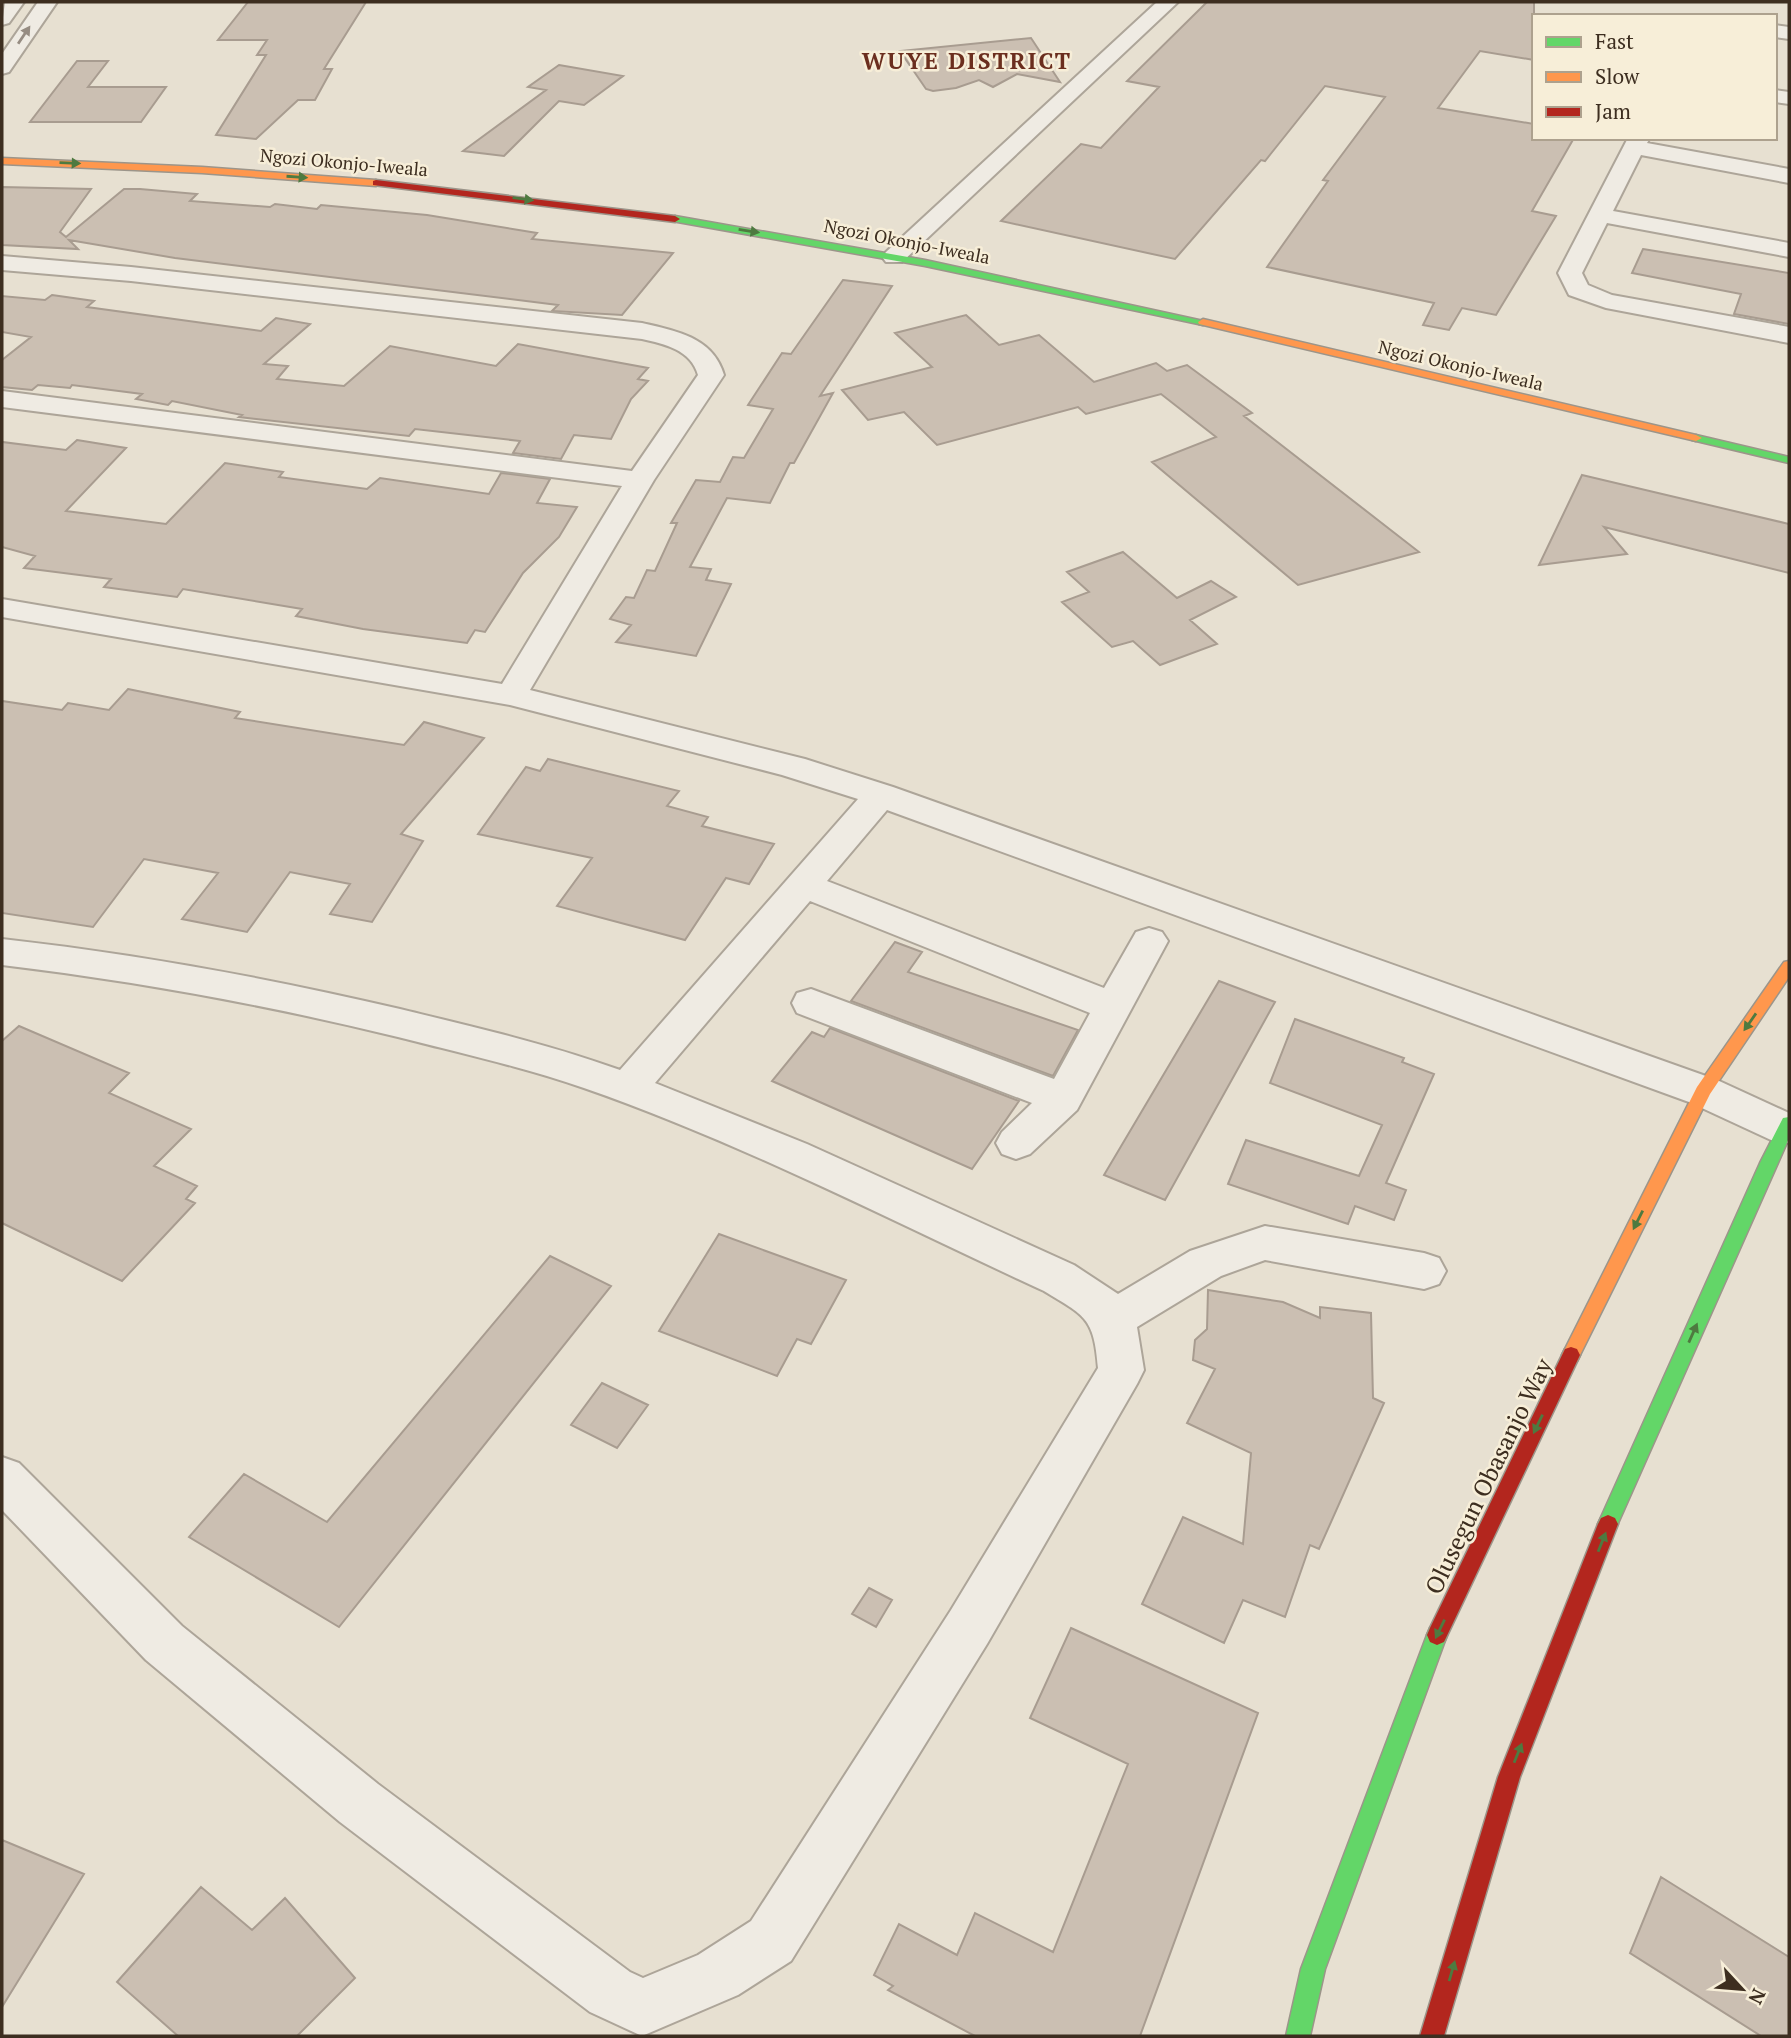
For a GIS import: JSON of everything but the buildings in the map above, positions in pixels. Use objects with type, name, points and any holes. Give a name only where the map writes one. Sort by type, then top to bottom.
[{"type":"street","points":[[2,19],[14,2]]},
{"type":"street","points":[[2,68],[47,2]]},
{"type":"street","points":[[896,246],[1168,2]]},
{"type":"street","points":[[1789,176],[1637,143],[1570,273],[1578,290],[1606,301],[1789,335]]},
{"type":"street","name":"Ngozi Okonjo-Iweala","points":[[172,152],[420,172],[698,206]]},
{"type":"street","name":"Ngozi Okonjo-Iweala","points":[[2,161],[326,179],[480,194],[896,246],[1338,336]]},
{"type":"street","points":[[1599,215],[1789,250]]},
{"type":"street","name":"Ngozi Okonjo-Iweala","points":[[896,246],[1127,307],[1789,460]]},
{"type":"street","points":[[2,263],[131,274],[665,336],[703,355],[709,365],[710,375],[640,480],[511,695]]},
{"type":"street","points":[[2,400],[640,480]]},
{"type":"street","points":[[2,608],[511,695],[793,766],[881,795],[1703,1091],[1787,1126],[1619,1496],[1508,1777],[1432,2036]]},
{"type":"street","points":[[628,1088],[881,795]]},
{"type":"street","points":[[803,885],[1113,1007]]},
{"type":"street","points":[[1016,1143],[1063,1099],[1149,941]]},
{"type":"street","points":[[2,952],[106,966],[303,1001],[500,1048],[628,1088],[785,1153],[1059,1278],[1100,1303],[1114,1318],[1118,1329],[1121,1370],[969,1627],[771,1941],[642,2022],[610,1992],[359,1803],[164,1643],[2,1479]]},
{"type":"street","name":"Olusegun Obasanjo Way","points":[[1298,2036],[1313,1969],[1431,1647],[1594,1307],[1703,1091],[1789,966]]},
{"type":"street","points":[[811,1003],[1063,1099]]},
{"type":"street","points":[[1114,1318],[1216,1258],[1239,1247],[1265,1243],[1424,1271]]},
{"type":"traffic: fast","points":[[675,219],[925,263],[1203,322]]},
{"type":"traffic: fast","points":[[1696,438],[1789,460]]},
{"type":"traffic: fast","points":[[1608,1524],[1768,1163],[1789,1123]]},
{"type":"traffic: fast","points":[[1298,2036],[1313,1969],[1437,1635]]},
{"type":"traffic: slow","points":[[2,161],[202,170],[376,183]]},
{"type":"traffic: slow","points":[[1203,322],[1696,438]]},
{"type":"traffic: slow","points":[[1571,1355],[1703,1091],[1789,966]]},
{"type":"traffic: jam","points":[[376,183],[675,219]]},
{"type":"traffic: jam","points":[[1437,1635],[1571,1355]]},
{"type":"traffic: jam","points":[[1432,2036],[1509,1777],[1608,1524]]},
{"type":"district","name":"WUYE DISTRICT","points":[[967,60]]}]
